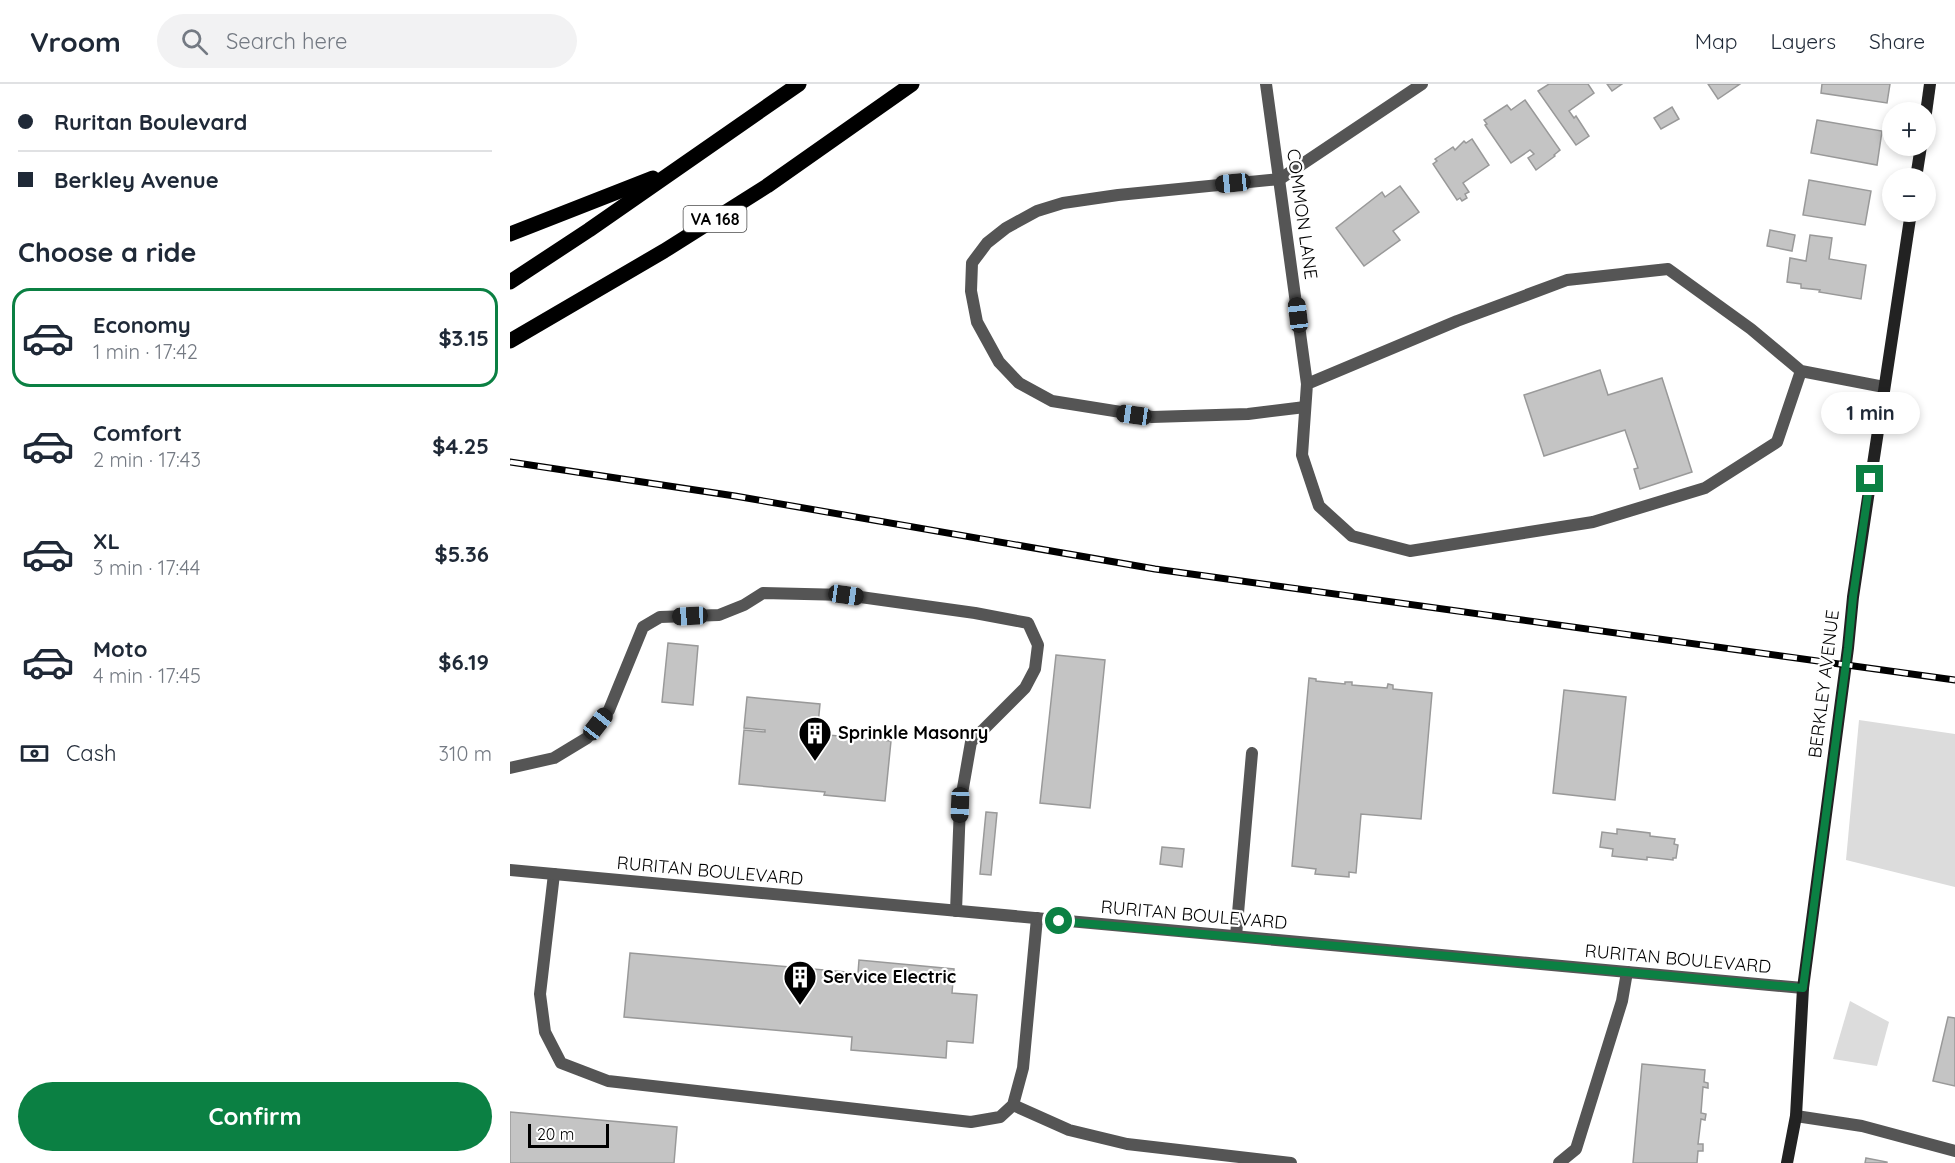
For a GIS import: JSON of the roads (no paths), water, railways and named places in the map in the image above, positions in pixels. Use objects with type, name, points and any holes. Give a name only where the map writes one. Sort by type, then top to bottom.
[{"type":"main road","points":[[510,282],[799,84]]},
{"type":"main road","name":"VA 168","points":[[510,341],[664,252],[767,186],[912,84]]},
{"type":"main road","points":[[510,234],[678,168]]},
{"type":"street","name":"COMMON LANE","points":[[1266,84],[1307,384],[1302,454],[1319,506],[1352,536],[1410,551],[1593,522],[1705,488],[1778,442],[1801,371]]},
{"type":"street","points":[[1305,407],[1248,414],[1152,417],[1052,401],[1019,383],[999,362],[977,322],[971,291],[972,263],[987,243],[1006,228],[1037,211],[1063,203],[1118,195],[1280,179],[1422,84]]},
{"type":"street","points":[[1928,102],[1930,84]]},
{"type":"street","name":"BERKLEY AVENUE","points":[[1787,1163],[1796,1116],[1803,988],[1853,597],[1909,222]]},
{"type":"street","points":[[1307,384],[1457,321],[1567,280],[1668,269],[1751,329],[1801,371],[1884,387]]},
{"type":"street","points":[[510,768],[554,758],[587,738],[609,710],[643,627],[660,617],[720,615],[744,605],[763,593],[846,595],[975,613],[1028,623],[1038,645],[1035,669],[1025,688],[971,742],[960,805],[956,911]]},
{"type":"street","points":[[1236,936],[1252,753]]},
{"type":"street","name":"RURITAN BOULEVARD","points":[[510,870],[1803,988]]},
{"type":"street","points":[[554,874],[540,994],[545,1032],[561,1063],[608,1081],[971,1122],[1000,1117],[1013,1105],[1023,1068],[1037,918]]},
{"type":"street","points":[[1559,1163],[1576,1149],[1622,1001],[1627,972]]},
{"type":"street","points":[[1013,1105],[1069,1130],[1127,1144],[1291,1163]]},
{"type":"street","points":[[1796,1116],[1862,1126],[1955,1151]]},
{"type":"railway","points":[[510,462],[735,496],[1155,569],[1955,680]]},
{"type":"place","name":"Sprinkle Masonry","points":[[815,762]]},
{"type":"place","name":"Service Electric","points":[[800,1006]]}]
